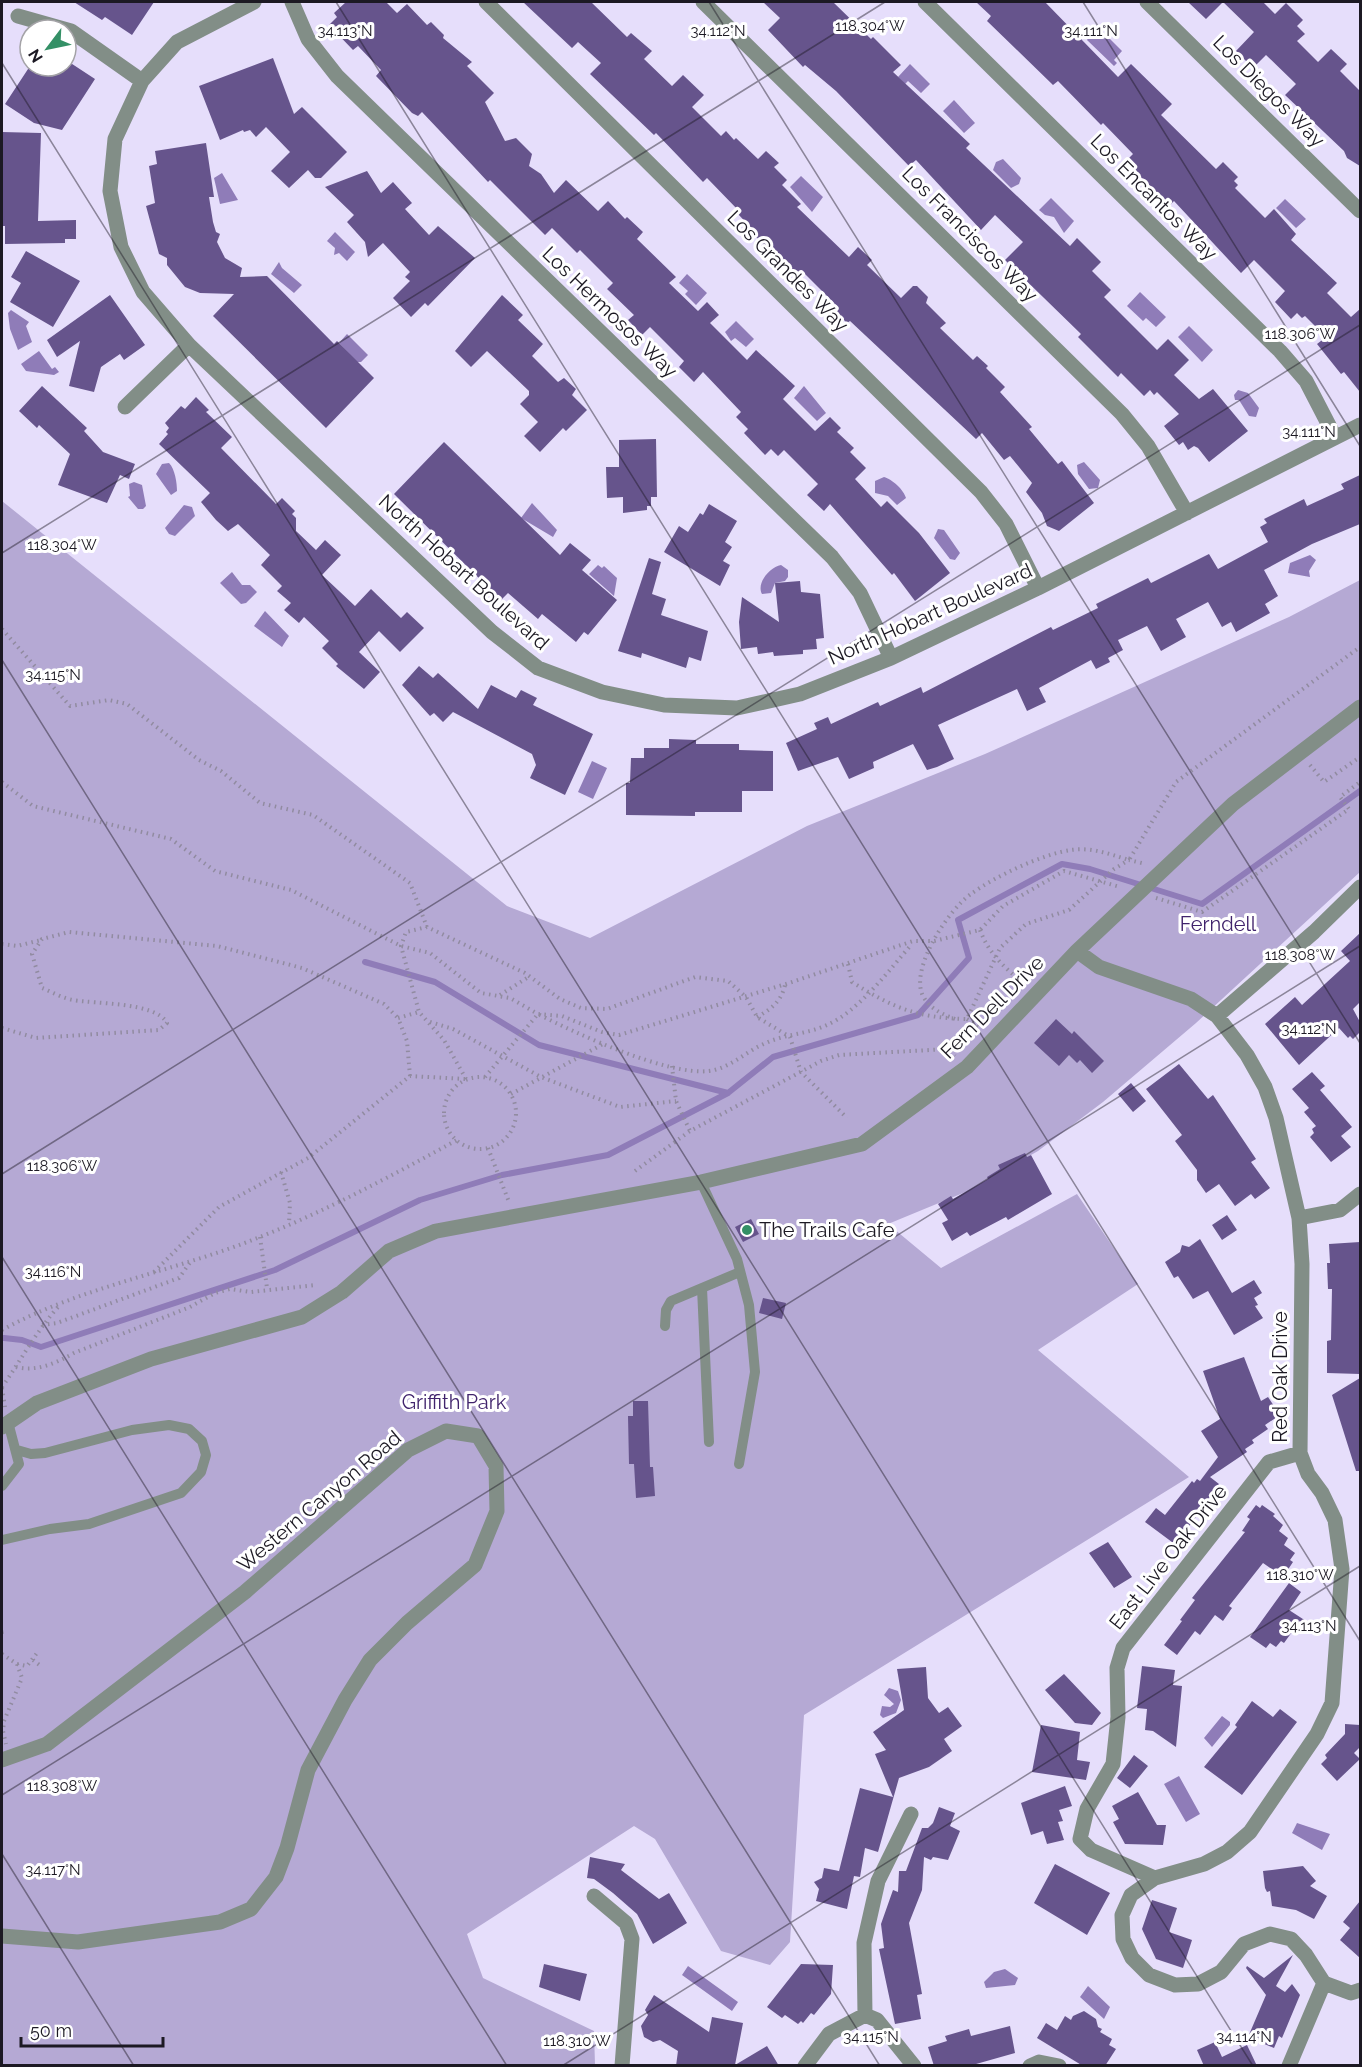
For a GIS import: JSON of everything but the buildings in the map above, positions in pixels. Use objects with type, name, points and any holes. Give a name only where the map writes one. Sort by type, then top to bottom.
[{"type":"street","name":"North Hobart Boulevard","points":[[254,2],[177,42],[142,81],[115,139],[110,191],[122,247],[143,292],[189,345],[492,632],[538,668],[602,692],[664,705],[737,708],[800,694],[891,657],[1038,588],[1360,425]]},
{"type":"street","name":"Los Hermosos Way","points":[[292,2],[308,39],[337,76],[832,557],[860,593],[891,657]]},
{"type":"street","name":"Los Grandes Way","points":[[486,2],[981,492],[1006,524],[1038,588]]},
{"type":"street","name":"Los Franciscos Way","points":[[703,2],[1122,414],[1148,446],[1187,513]]},
{"type":"street","name":"Los Encantos Way","points":[[925,2],[1280,351],[1306,381],[1335,437]]},
{"type":"street","name":"Los Diegos Way","points":[[1148,2],[1360,211]]},
{"type":"street","points":[[18,16],[71,31],[142,81]]},
{"type":"street","points":[[125,407],[189,345]]},
{"type":"street","name":"Fern Dell Drive","points":[[5,1424],[37,1403],[152,1359],[302,1317],[342,1292],[389,1251],[436,1231],[700,1182],[862,1144],[967,1067],[1077,951],[1233,804],[1360,707]]},
{"type":"street","points":[[1217,1016],[1314,932],[1360,888]]},
{"type":"street","name":"Red Oak Drive","points":[[1077,951],[1099,967],[1191,999],[1217,1016],[1247,1055],[1265,1087],[1276,1118],[1299,1218],[1302,1264],[1300,1453],[1308,1473],[1322,1492],[1335,1520],[1342,1569],[1332,1703],[1317,1734],[1250,1832],[1227,1851],[1204,1864],[1155,1878],[1131,1895],[1122,1915],[1123,1939],[1132,1958],[1149,1975],[1175,1985],[1198,1983],[1221,1972],[1244,1944],[1270,1934],[1291,1939],[1306,1954],[1324,1983]]},
{"type":"street","points":[[1299,1218],[1340,1210],[1360,1194]]},
{"type":"street","name":"Western Canyon Road","points":[[2,1935],[78,1942],[220,1922],[251,1909],[276,1877],[287,1848],[308,1770],[345,1700],[370,1660],[407,1623],[475,1565],[497,1511],[496,1466],[478,1436],[446,1431],[408,1450],[217,1614],[47,1744],[6,1758]]},
{"type":"street","name":"East Live Oak Drive","points":[[1155,1878],[1090,1850],[1080,1839],[1087,1809],[1113,1764],[1118,1717],[1117,1668],[1123,1648],[1269,1462],[1300,1453]]},
{"type":"street","points":[[865,2014],[864,1943],[875,1892],[878,1881],[911,1814]]},
{"type":"street","points":[[594,1896],[626,1923],[632,1939],[622,2066]]},
{"type":"street","points":[[1289,2066],[1324,1983],[1351,1993],[1360,1990]]},
{"type":"street","points":[[805,2066],[829,2034],[865,2014]]},
{"type":"street","points":[[865,2014],[877,2020],[914,2066]]},
{"type":"street","points":[[1030,2066],[1039,2062],[1059,2066]]},
{"type":"lane","points":[[700,1182],[725,1232],[749,1305],[755,1372],[739,1464]]},
{"type":"lane","points":[[665,1326],[666,1310],[671,1301],[740,1272]]},
{"type":"lane","points":[[702,1288],[709,1442]]},
{"type":"lane","points":[[2,1486],[19,1464],[17,1450],[5,1424]]},
{"type":"lane","points":[[2,1540],[50,1529],[88,1524],[181,1493],[201,1472],[206,1455],[202,1441],[189,1429],[169,1425],[132,1430],[45,1453],[31,1454],[17,1450]]},
{"type":"path","points":[[2,629],[70,706],[109,700],[127,704],[199,760],[221,771],[260,802],[313,815],[410,883],[428,927]]},
{"type":"path","points":[[967,1019],[996,961],[1000,948],[1026,924],[1069,910],[1114,869],[1128,860],[1176,782],[1360,647]]},
{"type":"path","points":[[1300,753],[1324,782],[1360,757]]},
{"type":"path","points":[[2,782],[33,806],[171,838],[215,871],[291,890],[401,946],[430,953],[481,993],[510,998],[589,1040],[672,1066],[709,1071],[731,1064],[766,1042],[828,1025],[869,993],[914,941]]},
{"type":"path","points":[[1349,809],[1340,797],[1360,782]]},
{"type":"path","points":[[956,1019],[935,1011],[922,995],[921,968],[934,941],[969,894],[1025,865],[1070,850],[1096,849],[1128,860],[1165,868]]},
{"type":"path","points":[[466,1079],[444,1040],[419,1012],[401,946],[406,932],[428,927],[530,976],[560,999],[581,1008],[607,1009],[695,977],[728,981],[746,997],[756,1017],[790,1037],[801,1072],[847,1118]]},
{"type":"path","points":[[980,930],[987,948],[996,961],[1036,994]]},
{"type":"path","points":[[2,944],[17,946],[69,932],[217,946],[302,968],[384,1004],[398,1018],[407,1041],[410,1076]]},
{"type":"path","points":[[538,1014],[562,1016],[602,1032],[619,1035],[746,997],[914,941],[934,941],[968,933]]},
{"type":"path","points":[[2,1028],[36,1038],[159,1030],[168,1023],[162,1017],[132,1006],[71,1000],[42,988],[32,954],[42,939]]},
{"type":"path","points":[[849,964],[852,982],[901,1010],[931,1018],[967,1019],[985,1030]]},
{"type":"path","points":[[499,995],[530,976]]},
{"type":"path","points":[[756,1017],[772,1008],[783,996],[786,984]]},
{"type":"path","points":[[398,1018],[419,1012]]},
{"type":"path","points":[[486,1077],[538,1014]]},
{"type":"path","points":[[429,1021],[453,1029],[541,1077],[620,1107],[675,1101]]},
{"type":"path","points":[[511,1094],[603,1044]]},
{"type":"path","points":[[635,1171],[690,1131],[839,1054],[948,1049],[967,1067]]},
{"type":"path","points":[[672,1066],[675,1101],[690,1131]]},
{"type":"path","points":[[151,1274],[219,1207],[308,1158],[410,1076],[466,1079],[486,1077],[496,1080],[511,1094],[515,1104],[514,1127],[499,1144],[477,1149],[457,1140],[447,1125],[444,1107],[448,1095],[466,1079]]},
{"type":"path","points":[[2,1330],[58,1306],[260,1237],[370,1186],[457,1140]]},
{"type":"path","points":[[489,1148],[502,1185]]},
{"type":"path","points":[[281,1172],[290,1203],[290,1224]]},
{"type":"path","points":[[260,1237],[267,1288]]},
{"type":"path","points":[[42,1325],[57,1323],[156,1288],[179,1278],[191,1261]]},
{"type":"path","points":[[16,1367],[27,1369],[60,1361],[74,1353],[190,1307],[215,1293],[230,1288],[250,1292],[267,1288],[316,1285]]},
{"type":"path","points":[[2,1387],[42,1325],[58,1306]]},
{"type":"path","points":[[2,1654],[17,1664],[27,1666],[37,1653]]},
{"type":"path","points":[[33,1660],[42,1667]]},
{"type":"path","points":[[6,1758],[3,1731],[7,1711],[17,1696],[22,1678],[17,1664]]},
{"type":"green space","name":"Griffith Park","points":[[2,501],[507,906],[590,938],[807,826],[985,754],[1289,617],[1360,580],[1360,872],[1196,1023],[1103,1102],[1038,1151],[968,1191],[888,1224],[941,1268],[1077,1194],[1138,1284],[1038,1350],[1189,1477],[804,1715],[790,1942],[770,1965],[721,1951],[655,1839],[634,1826],[467,1934],[483,1978],[594,2031],[595,2065],[2,2065]]},
{"type":"shaded area","points":[[1096,25],[1122,51],[1114,60],[1117,63],[1114,66],[1087,40]]},
{"type":"shaded area","points":[[910,64],[930,84],[921,93],[908,81],[905,84],[898,77]]},
{"type":"shaded area","points":[[954,100],[975,123],[964,133],[943,111]]},
{"type":"shaded area","points":[[1003,159],[1021,178],[1019,184],[1011,188],[993,170],[996,162]]},
{"type":"shaded area","points":[[222,173],[238,200],[220,204],[214,178]]},
{"type":"shaded area","points":[[801,176],[823,197],[812,212],[790,187]]},
{"type":"shaded area","points":[[1051,198],[1074,221],[1064,233],[1054,217],[1045,215],[1039,210]]},
{"type":"shaded area","points":[[1285,199],[1306,219],[1296,228],[1276,208]]},
{"type":"shaded area","points":[[335,232],[355,252],[347,261],[339,253],[334,255],[335,248],[327,241]]},
{"type":"shaded area","points":[[279,262],[282,268],[302,285],[294,293],[271,274]]},
{"type":"shaded area","points":[[687,274],[707,293],[696,305],[685,294],[688,291],[679,283]]},
{"type":"shaded area","points":[[1140,292],[1166,317],[1156,327],[1146,318],[1143,321],[1127,306]]},
{"type":"shaded area","points":[[11,310],[29,322],[26,326],[32,342],[18,350],[10,329],[8,313]]},
{"type":"shaded area","points":[[736,321],[754,339],[746,347],[735,338],[731,341],[725,332]]},
{"type":"shaded area","points":[[1189,326],[1213,350],[1202,362],[1178,337]]},
{"type":"shaded area","points":[[347,334],[368,355],[361,362],[357,362],[339,343]]},
{"type":"shaded area","points":[[39,351],[52,369],[55,367],[59,372],[54,375],[26,371],[21,364]]},
{"type":"shaded area","points":[[804,386],[826,413],[817,421],[794,398]]},
{"type":"shaded area","points":[[1238,390],[1248,393],[1259,408],[1256,417],[1249,416],[1239,400],[1235,400],[1234,395]]},
{"type":"shaded area","points":[[1084,462],[1100,480],[1098,488],[1089,489],[1078,474],[1077,465]]},
{"type":"shaded area","points":[[169,463],[174,472],[177,488],[177,491],[171,495],[156,474],[162,464]]},
{"type":"shaded area","points":[[884,477],[897,485],[905,495],[906,498],[897,505],[888,496],[875,493],[875,481]]},
{"type":"shaded area","points":[[134,482],[142,485],[146,506],[143,509],[138,509],[128,497],[130,496],[129,484]]},
{"type":"shaded area","points":[[532,503],[557,530],[553,537],[521,518]]},
{"type":"shaded area","points":[[184,505],[192,507],[195,516],[175,536],[169,534],[165,528]]},
{"type":"shaded area","points":[[938,529],[944,530],[960,553],[955,560],[950,559],[934,538]]},
{"type":"shaded area","points":[[1310,555],[1316,560],[1309,571],[1310,577],[1288,573],[1290,563]]},
{"type":"shaded area","points":[[598,565],[602,568],[604,566],[617,578],[614,596],[589,574]]},
{"type":"shaded area","points":[[781,565],[788,570],[788,577],[785,581],[775,583],[771,593],[762,594],[761,585],[765,576]]},
{"type":"shaded area","points":[[232,572],[242,585],[250,585],[257,592],[246,603],[241,604],[220,583]]},
{"type":"shaded area","points":[[265,611],[289,636],[282,647],[254,626]]},
{"type":"shaded area","points":[[592,761],[607,768],[593,799],[578,792]]},
{"type":"shaded area","points":[[889,1688],[898,1691],[901,1700],[896,1713],[883,1718],[880,1715],[882,1706],[890,1707],[894,1704],[884,1695]]},
{"type":"shaded area","points":[[1222,1716],[1230,1722],[1230,1725],[1212,1747],[1204,1738]]},
{"type":"shaded area","points":[[1179,1776],[1200,1814],[1186,1822],[1164,1784]]},
{"type":"shaded area","points":[[1297,1823],[1330,1834],[1322,1850],[1292,1833]]},
{"type":"shaded area","points":[[688,1966],[738,2002],[732,2011],[682,1975]]},
{"type":"shaded area","points":[[1005,1969],[1018,1978],[1015,1985],[986,1988],[984,1982],[994,1972]]},
{"type":"shaded area","points":[[1088,1986],[1110,2007],[1104,2019],[1080,1997]]},
{"type":"waterway","points":[[4,1338],[22,1340],[41,1347],[275,1270],[420,1200],[502,1175],[608,1155],[728,1093],[773,1057],[918,1015],[969,958],[958,920],[1062,864],[1090,869],[1202,904],[1360,791]]},
{"type":"waterway","points":[[365,962],[435,982],[539,1045],[728,1093]]},
{"type":"place","name":"The Trails Cafe","points":[[747,1230]]},
{"type":"park label","name":"Ferndell","points":[[1218,924]]}]
